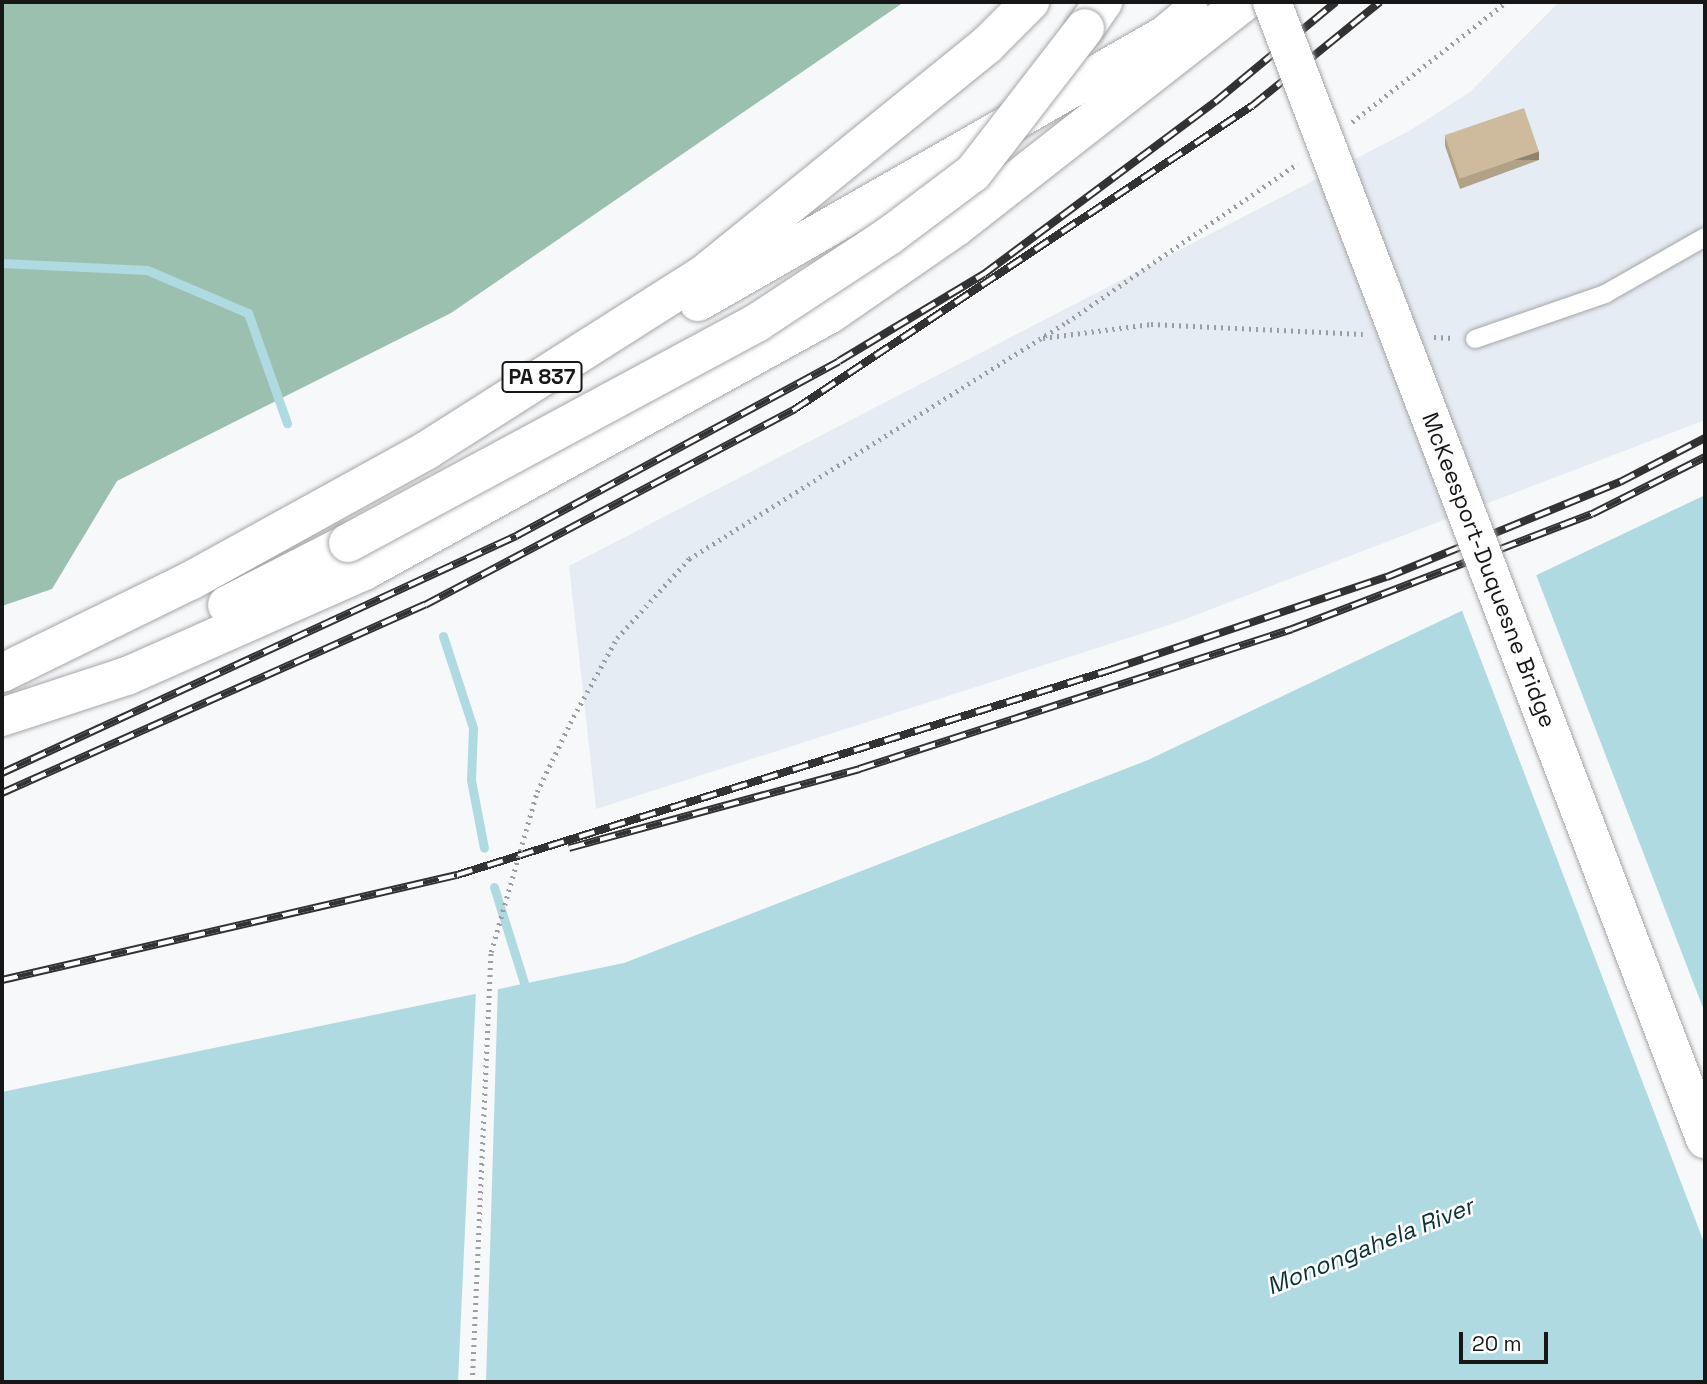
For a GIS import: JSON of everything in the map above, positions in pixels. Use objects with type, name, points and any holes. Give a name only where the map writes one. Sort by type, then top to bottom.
[{"type":"main road","name":"PA 837","points":[[2,673],[190,581],[427,450],[703,275],[987,45],[1030,2]]},
{"type":"main road","points":[[427,450],[1043,106],[1165,35],[1205,2]]},
{"type":"main road","points":[[2,716],[357,557],[830,314],[956,226],[1244,2]]},
{"type":"main road","name":"McKeesport-Duquesne Bridge","points":[[1272,2],[1705,1139]]},
{"type":"main road","name":"McKeesport-Duquesne Bridge","points":[[1299,2],[1705,1067]]},
{"type":"main road","points":[[357,557],[758,322],[889,236],[973,173],[1094,15]]},
{"type":"lane","points":[[1475,339],[1605,294],[1705,237]]},
{"type":"path","points":[[1343,129],[1506,2]]},
{"type":"path","points":[[472,1382],[491,952],[537,792],[570,723],[617,638],[689,559],[1039,339],[1310,155]]},
{"type":"path","points":[[1039,339],[1152,324],[1367,334]]},
{"type":"path","points":[[1421,336],[1475,339]]},
{"type":"shaded area","points":[[1559,2],[1705,2],[1705,420],[1175,623],[596,809],[569,566],[1409,131],[1470,92]]},
{"type":"green space","points":[[2,2],[904,2],[451,313],[117,481],[52,589],[2,606]]},
{"type":"water","name":"Monongahela River","points":[[1705,495],[1705,1382],[2,1382],[2,1092],[624,963],[1148,760]]},
{"type":"pier","points":[[1535,572],[1705,1013],[1705,1245],[1461,608]]},
{"type":"pier","points":[[498,985],[486,1382],[458,1382],[476,990]]},
{"type":"building","points":[[1524,108],[1539,151],[1460,179],[1445,135]]},
{"type":"waterway","points":[[2,263],[147,270],[248,313],[287,423]]},
{"type":"waterway","points":[[443,636],[473,728],[471,780],[484,848]]},
{"type":"waterway","points":[[494,887],[524,983]]},
{"type":"railway","points":[[2,773],[516,536],[839,361],[984,274],[1215,102],[1336,2]]},
{"type":"railway","points":[[2,793],[425,605],[795,409],[1252,106],[1380,2]]},
{"type":"railway","points":[[2,980],[457,875],[1113,669],[1387,577],[1620,482],[1705,438]]},
{"type":"railway","points":[[569,848],[859,769],[1292,629],[1592,514],[1705,457]]}]
